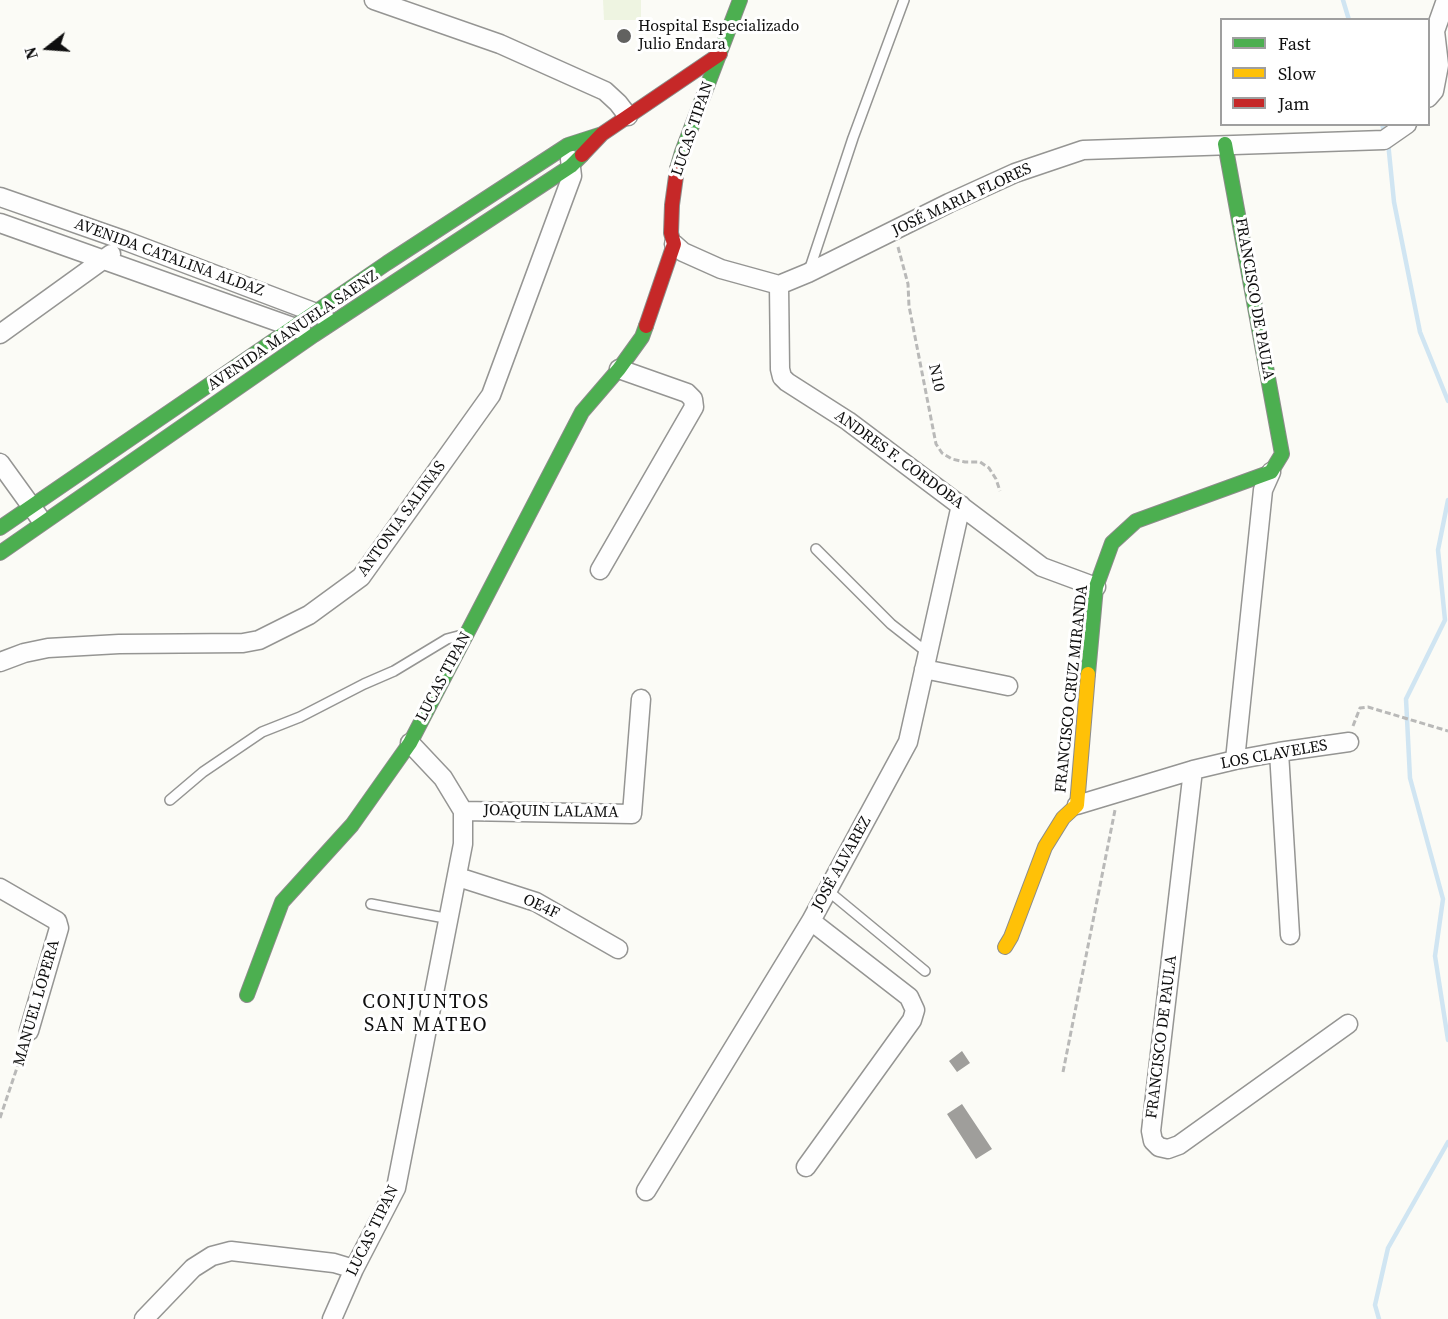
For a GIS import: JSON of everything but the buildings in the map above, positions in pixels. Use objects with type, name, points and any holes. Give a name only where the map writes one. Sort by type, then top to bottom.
[{"type":"street","points":[[374,0],[493,41],[605,91],[628,116]]},
{"type":"street","name":"LUCAS TIPAN","points":[[247,995],[282,903],[352,825],[410,743],[582,412],[619,369],[642,337],[674,244],[671,233],[676,174],[682,152],[740,0]]},
{"type":"street","points":[[1430,96],[1434,91],[1439,65],[1435,31],[1446,0]]},
{"type":"street","name":"AVENIDA MANUELA SAENZ","points":[[0,553],[314,335],[571,166],[602,134],[720,54]]},
{"type":"street","name":"JOSÉ MARIA FLORES","points":[[779,285],[808,273],[949,202],[1015,173],[1083,150],[1384,140],[1406,126]]},
{"type":"street","name":"AVENIDA MANUELA SAENZ","points":[[0,528],[314,312],[568,145],[602,134]]},
{"type":"street","name":"FRANCISCO DE PAULA","points":[[1225,144],[1282,454],[1271,472]]},
{"type":"street","name":"ANTONIA SALINAS","points":[[0,662],[24,653],[48,648],[119,644],[243,644],[259,640],[309,615],[349,587],[372,564],[491,395],[572,176],[568,145]]},
{"type":"street","name":"AVENIDA CATALINA ALDAZ","points":[[0,197],[126,241],[337,321]]},
{"type":"street","name":"AVENIDA CATALINA ALDAZ","points":[[0,223],[314,335]]},
{"type":"street","points":[[0,334],[105,259],[126,241]]},
{"type":"street","points":[[674,244],[683,252],[721,269],[779,285]]},
{"type":"street","name":"ANDRES F. CORDOBA","points":[[779,285],[779,359],[782,377],[787,382],[848,421],[1042,567],[1096,587]]},
{"type":"street","points":[[600,570],[694,407],[693,399],[687,393],[619,369]]},
{"type":"street","points":[[0,463],[44,524]]},
{"type":"street","points":[[1234,760],[1263,490],[1271,472]]},
{"type":"street","name":"FRANCISCO CRUZ MIRANDA","points":[[1005,947],[1011,937],[1045,847],[1063,818],[1077,805],[1096,587],[1112,543],[1136,521],[1271,472]]},
{"type":"street","name":"JOSÉ ALVAREZ","points":[[646,1191],[811,921],[908,742],[961,505]]},
{"type":"street","points":[[926,661],[1008,686]]},
{"type":"street","name":"JOAQUIN LALAMA","points":[[463,811],[632,814],[641,699]]},
{"type":"street","name":"LOS CLAVELES","points":[[1077,805],[1234,760],[1349,742]]},
{"type":"street","points":[[410,743],[443,778],[463,811]]},
{"type":"street","points":[[1279,752],[1290,935]]},
{"type":"street","name":"FRANCISCO DE PAULA","points":[[1193,770],[1153,1119],[1153,1141],[1159,1147],[1168,1149],[1179,1145],[1348,1024]]},
{"type":"street","name":"LUCAS TIPAN","points":[[332,1319],[354,1269],[396,1188],[458,877],[463,844],[463,811]]},
{"type":"street","name":"OE4F","points":[[458,877],[536,902],[618,949]]},
{"type":"street","name":"MANUEL LOPERA","points":[[0,888],[57,921],[59,928],[29,1031]]},
{"type":"street","points":[[806,1167],[912,1020],[915,1010],[909,997],[811,921]]},
{"type":"street","points":[[144,1319],[193,1268],[212,1256],[231,1251],[334,1263],[354,1269]]},
{"type":"lane","points":[[808,273],[904,0]]},
{"type":"lane","points":[[816,549],[926,661]]},
{"type":"lane","points":[[170,800],[203,772],[262,732],[300,717],[394,671],[447,639],[467,633]]},
{"type":"lane","points":[[827,890],[925,971]]},
{"type":"lane","points":[[371,904],[450,919]]},
{"type":"path","name":"N10","points":[[891,232],[901,256],[908,284],[909,306],[936,444],[942,453],[952,459],[980,462],[989,468],[1000,491]]},
{"type":"path","name":"LOS CLAVELES","points":[[1349,742],[1360,708],[1377,710],[1448,730]]},
{"type":"path","points":[[1063,1072],[1118,794]]},
{"type":"path","name":"MANUEL LOPERA","points":[[0,1118],[29,1031]]},
{"type":"green space","points":[[603,0],[641,0],[641,20],[604,20]]},
{"type":"waterway","points":[[1343,0],[1348,18]]},
{"type":"waterway","points":[[1383,126],[1385,134]]},
{"type":"waterway","points":[[1388,142],[1394,202],[1420,332],[1448,401]]},
{"type":"waterway","points":[[1448,500],[1438,550],[1445,620],[1406,699],[1410,778],[1443,899],[1435,956],[1448,1040]]},
{"type":"waterway","points":[[1379,1319],[1375,1305],[1388,1248],[1448,1142]]},
{"type":"traffic: fast","points":[[677,169],[740,0]]},
{"type":"traffic: fast","points":[[0,528],[387,263],[568,145],[599,135]]},
{"type":"traffic: fast","points":[[1088,674],[1096,587],[1112,543],[1136,521],[1271,472],[1282,454],[1225,144]]},
{"type":"traffic: fast","points":[[0,553],[314,335],[571,166],[582,155]]},
{"type":"traffic: fast","points":[[247,995],[282,902],[352,825],[410,743],[582,412],[619,369],[642,337],[646,326]]},
{"type":"traffic: slow","points":[[1005,947],[1011,937],[1045,847],[1063,818],[1077,805],[1088,674]]},
{"type":"traffic: jam","points":[[582,155],[602,134],[720,54]]},
{"type":"traffic: jam","points":[[646,326],[674,244],[671,233],[672,205],[677,169]]},
{"type":"place","name":"Hospital Especializado Julio Endara","points":[[624,36]]},
{"type":"district","name":"CONJUNTOS SAN MATEO","points":[[426,1014]]}]
